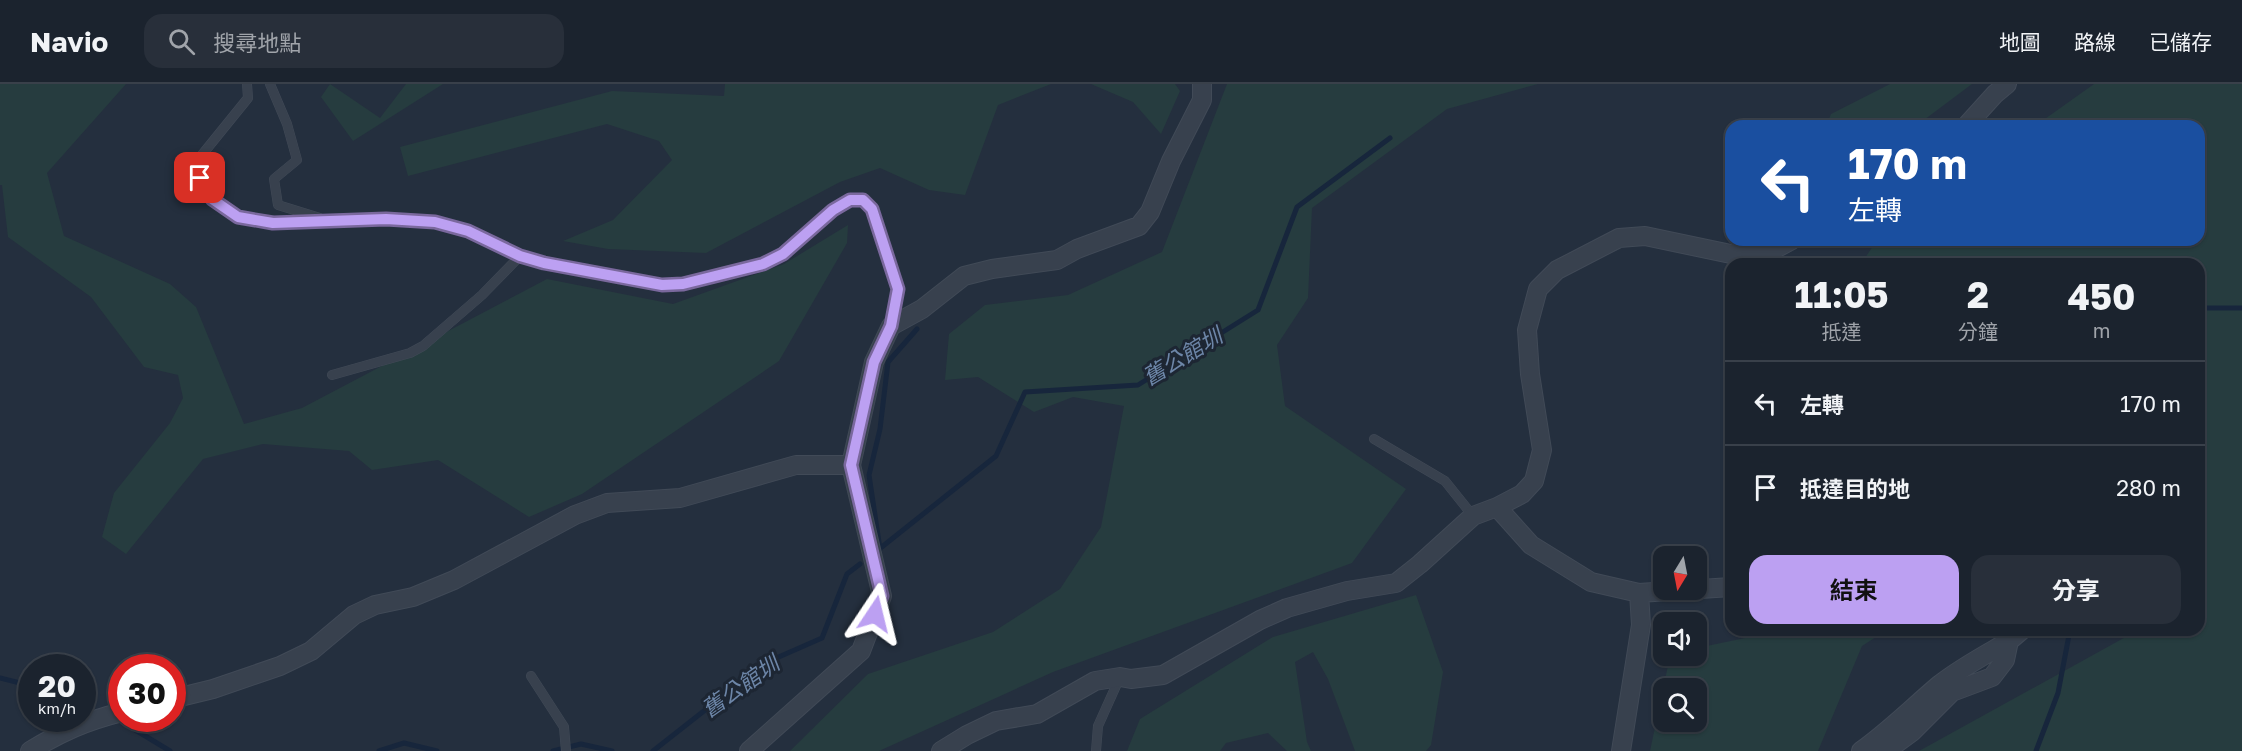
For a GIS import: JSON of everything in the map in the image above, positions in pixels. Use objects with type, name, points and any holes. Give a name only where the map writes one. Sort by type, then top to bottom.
[{"type":"street","points":[[749,751],[861,651],[882,596],[851,465],[874,362],[891,326],[922,309],[964,276],[992,269],[1057,260],[1077,249],[1138,226],[1150,212],[1202,100],[1202,84]]},
{"type":"street","points":[[1971,120],[2007,84]]},
{"type":"street","points":[[941,751],[967,735],[996,722],[1037,714],[1095,681],[1163,675],[1260,620],[1287,608],[1347,591],[1395,583],[1420,564],[1473,516],[1522,494],[1534,481],[1542,450],[1530,374],[1527,330],[1538,289],[1557,270],[1619,238],[1645,236],[1745,257],[1781,246]]},
{"type":"street","points":[[186,696],[213,689],[280,666],[311,651],[354,615],[375,605],[413,597],[454,579],[575,515],[608,504],[680,498],[796,465],[851,465]]},
{"type":"street","points":[[1497,507],[1531,545],[1591,582],[1639,593],[1725,587]]},
{"type":"street","points":[[1621,751],[1641,625],[1639,593]]},
{"type":"street","points":[[1862,751],[1882,737],[1940,684],[2015,636]]},
{"type":"street","points":[[1886,751],[1912,732],[1952,692],[1992,677],[2005,660],[2015,636]]},
{"type":"street","points":[[30,751],[61,732],[92,719],[108,715]]},
{"type":"lane","points":[[247,84],[248,98],[201,156],[200,178],[212,199],[238,217],[273,223],[386,219],[435,222],[468,231],[520,256],[544,263],[662,285],[683,284],[763,264],[783,254],[833,210],[850,200],[863,200],[872,209],[898,289],[891,326]]},
{"type":"lane","points":[[270,84],[288,124],[297,160],[274,179],[278,205],[328,221]]},
{"type":"lane","points":[[332,375],[410,353],[423,346],[482,295],[520,256]]},
{"type":"lane","points":[[1374,439],[1445,481],[1473,516]]},
{"type":"lane","points":[[531,676],[564,727],[566,751]]},
{"type":"lane","points":[[1095,751],[1098,726],[1120,677]]},
{"type":"green space","points":[[0,84],[126,84],[47,173],[64,236],[170,284],[196,307],[244,424],[302,408],[547,279],[673,304],[784,264],[848,225],[847,243],[779,361],[582,494],[529,517],[438,460],[372,470],[349,451],[263,444],[203,459],[126,554],[102,537],[114,493],[170,423],[183,398],[178,375],[144,367],[91,297],[8,237],[2,185],[0,185]]},
{"type":"green space","points":[[330,84],[380,118],[406,84],[443,84],[353,141],[321,97]]},
{"type":"green space","points":[[725,84],[1051,84],[998,105],[965,195],[929,190],[880,168],[840,182],[706,253],[608,249],[563,241],[613,220],[672,160],[659,141],[607,124],[408,176],[400,147],[612,91],[724,96]]},
{"type":"green space","points":[[1091,84],[1175,84],[1180,91],[1161,134],[1133,102]]},
{"type":"green space","points":[[1227,84],[1538,84],[1447,109],[1312,208],[1308,298],[1277,345],[1285,406],[1406,489],[1352,563],[1053,672],[879,751],[790,751],[868,674],[993,632],[1060,589],[1101,527],[1124,406],[1073,397],[1034,412],[978,377],[945,380],[949,334],[985,305],[1068,295],[1162,252]]},
{"type":"green space","points":[[1890,84],[1972,84],[1924,120],[1828,120],[1831,114]]},
{"type":"green space","points":[[2094,84],[2242,84],[2242,751],[1919,751],[2127,636],[2205,636],[2205,258],[1865,258],[1873,246],[2205,246],[2205,120],[2043,120]]},
{"type":"green space","points":[[1416,595],[1443,672],[1431,745],[1426,751],[1355,751],[1328,679],[1313,652],[1295,662],[1307,742],[1311,751],[1287,751],[1268,733],[1226,743],[1220,751],[1127,751],[1140,719],[1273,637]]},
{"type":"green space","points":[[1755,636],[1878,636],[1862,646],[1818,751],[1650,751],[1654,732],[1707,732],[1707,678],[1665,678],[1668,666],[1707,666],[1707,646]]},
{"type":"waterway","name":"舊公館圳","points":[[878,550],[996,456],[1025,392],[1138,385],[1258,310],[1297,207],[1390,138]]},
{"type":"waterway","points":[[2205,308],[2242,308]]},
{"type":"waterway","points":[[880,549],[869,475],[880,429],[888,362],[917,329]]},
{"type":"waterway","name":"舊公館圳","points":[[653,751],[765,663],[822,638],[847,574],[860,564]]},
{"type":"waterway","points":[[2036,751],[2058,693],[2069,636]]},
{"type":"waterway","name":"舊公館圳","points":[[0,678],[18,682]]},
{"type":"waterway","name":"舊公館圳","points":[[139,732],[170,751]]},
{"type":"waterway","name":"舊公館圳","points":[[379,751],[404,743],[437,751]]},
{"type":"waterway","name":"舊公館圳","points":[[553,751],[581,744],[612,751]]},
{"type":"route","points":[[200,178],[212,199],[238,217],[273,223],[386,219],[435,222],[468,231],[520,256],[544,263],[662,285],[683,284],[763,264],[783,254],[833,210],[850,200],[863,200],[872,209],[898,289],[891,326],[874,362],[851,465],[882,596],[875,614]]}]
